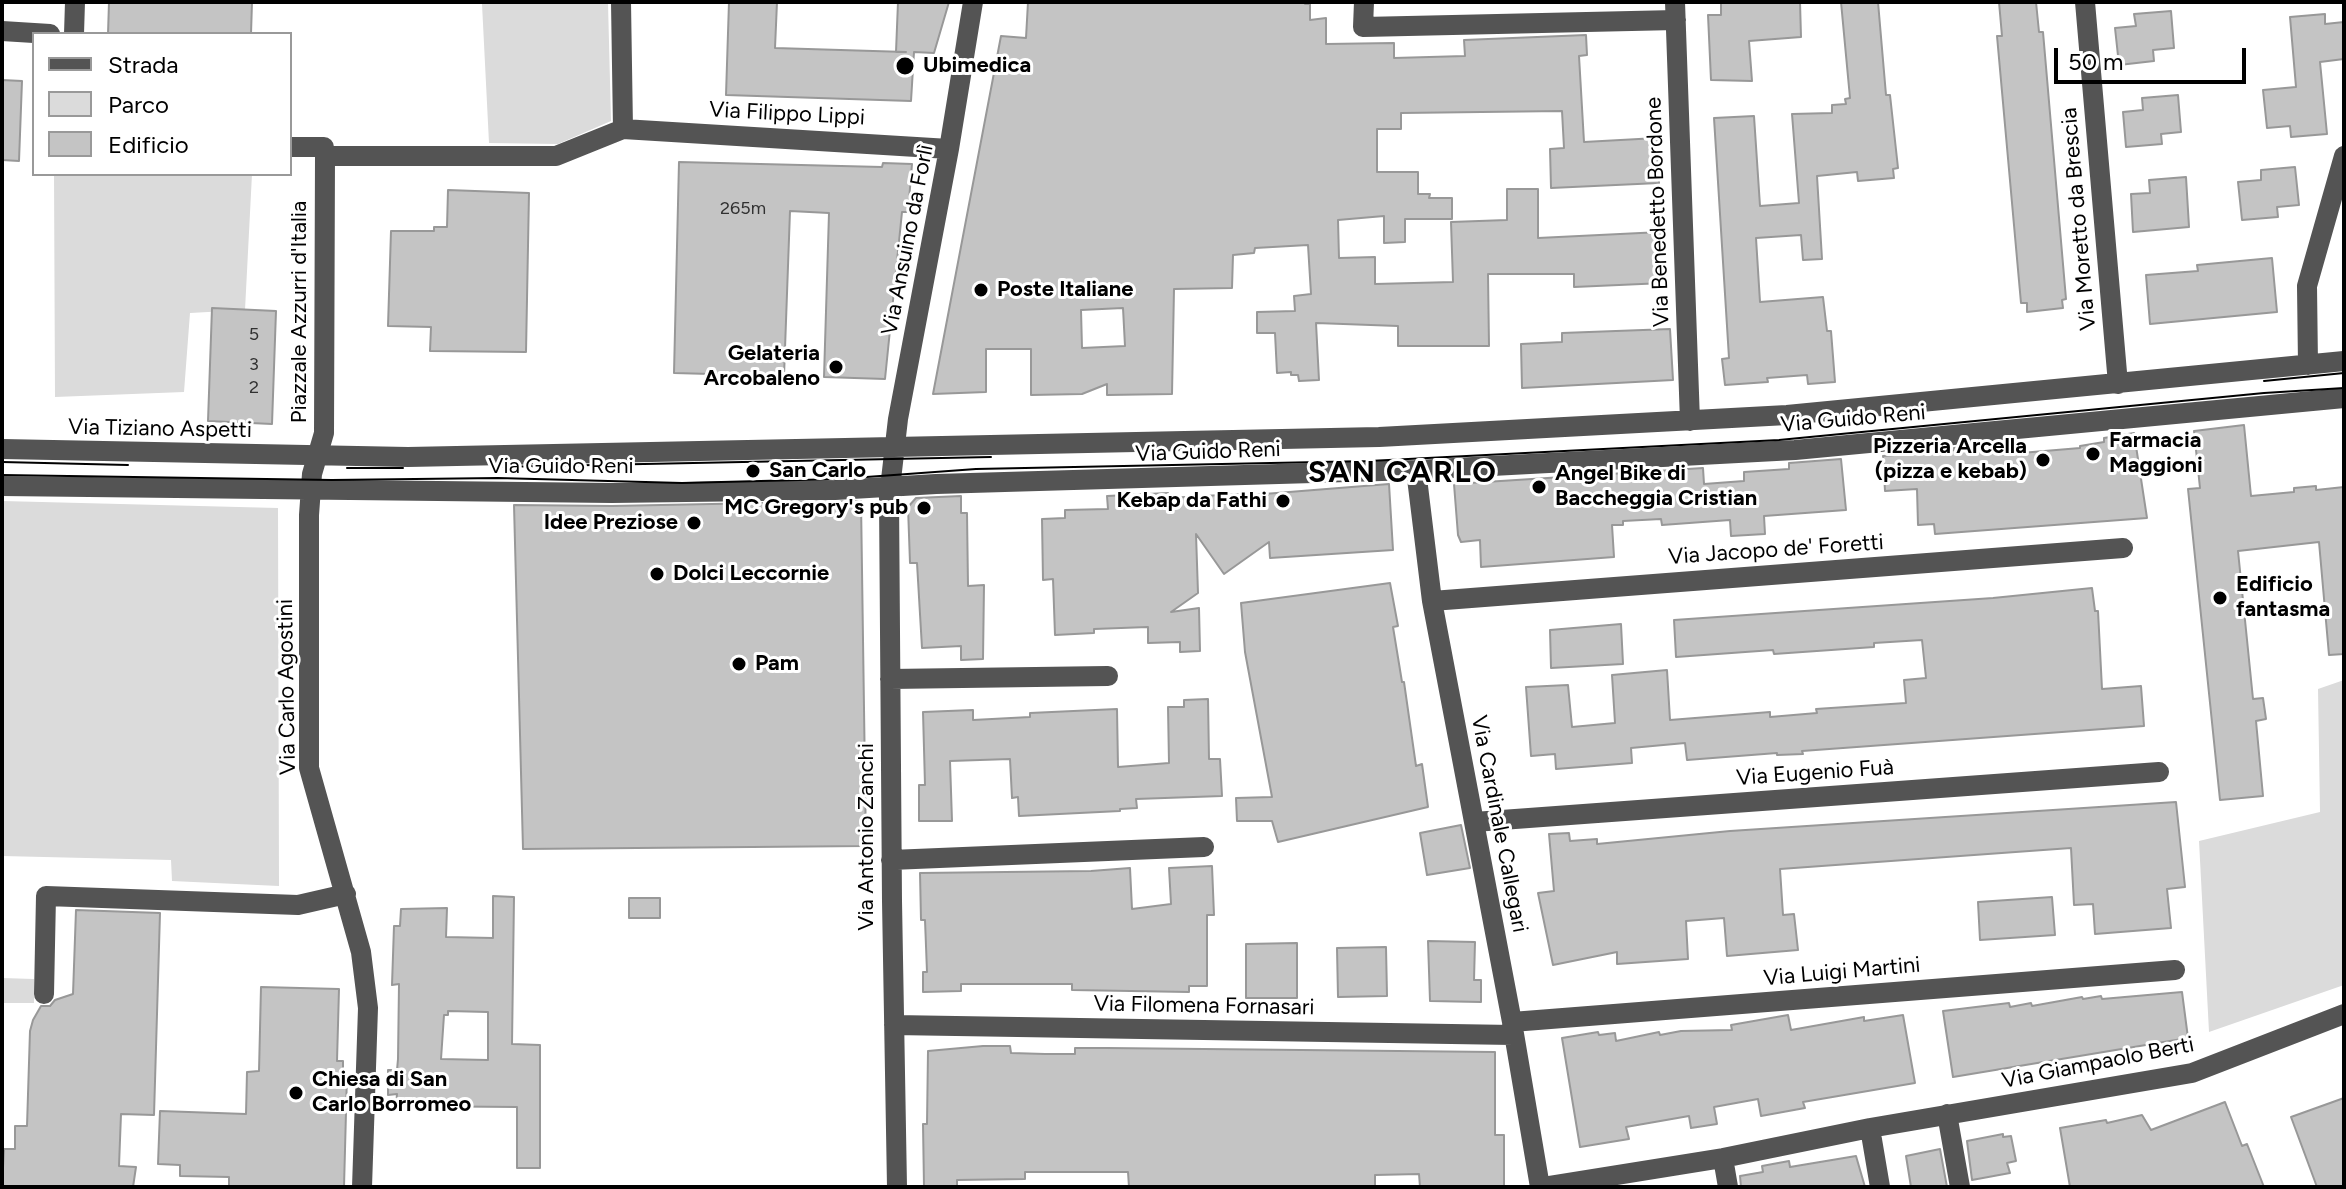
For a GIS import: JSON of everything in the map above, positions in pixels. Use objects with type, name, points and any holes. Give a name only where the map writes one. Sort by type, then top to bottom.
[{"type":"street","points":[[74,32],[75,2]]},
{"type":"street","points":[[621,2],[623,129]]},
{"type":"street","name":"Via Ansuino da Forlì","points":[[890,486],[894,448],[973,2]]},
{"type":"street","points":[[1364,2],[1363,27],[1675,11]]},
{"type":"street","name":"Via Moretto da Brescia","points":[[2085,2],[2118,384]]},
{"type":"street","name":"Via Benedetto Bordone","points":[[1675,11],[1690,421]]},
{"type":"street","points":[[2,31],[32,33]]},
{"type":"street","name":"Via Filippo Lippi","points":[[477,155],[556,156],[623,129],[949,149]]},
{"type":"street","points":[[292,147],[324,147]]},
{"type":"street","name":"Piazzale Azzurri d'Italia","points":[[313,474],[324,433],[325,156],[477,155]]},
{"type":"street","points":[[2308,365],[2307,286],[2344,156]]},
{"type":"street","name":"Via Guido Reni","points":[[313,474],[408,457],[1379,437],[1690,421],[1799,414],[2344,361]]},
{"type":"street","name":"Via Guido Reni","points":[[313,474],[612,493],[835,490],[1416,470],[1795,450],[2344,398]]},
{"type":"street","name":"Via Tiziano Aspetti","points":[[2,449],[313,474]]},
{"type":"street","name":"Via Cardinale Callegari","points":[[1416,470],[1432,601],[1541,1187]]},
{"type":"street","points":[[2,486],[313,474]]},
{"type":"street","name":"Via Carlo Agostini","points":[[313,474],[309,768],[361,952],[368,1008],[362,1187]]},
{"type":"street","name":"Via Antonio Zanchi","points":[[890,486],[891,860],[897,1187]]},
{"type":"street","name":"Via Jacopo de' Foretti","points":[[1432,601],[2123,548]]},
{"type":"street","points":[[890,679],[1108,676]]},
{"type":"street","name":"Via Eugenio Fuà","points":[[1474,822],[2159,772]]},
{"type":"street","points":[[891,860],[1204,847]]},
{"type":"street","points":[[44,994],[46,896],[298,905],[346,894]]},
{"type":"street","name":"Via Luigi Martini","points":[[1513,1028],[2175,970]]},
{"type":"street","name":"Via Giampaolo Berti","points":[[1541,1187],[1723,1158],[1947,1114],[2192,1073],[2344,1014]]},
{"type":"street","name":"Via Filomena Fornasari","points":[[894,1025],[1513,1028]]},
{"type":"street","points":[[1947,1114],[1960,1187]]},
{"type":"street","points":[[1870,1128],[1880,1187]]},
{"type":"street","points":[[1723,1158],[1728,1187]]},
{"type":"green space","points":[[608,3],[611,121],[558,144],[489,143],[482,4]]},
{"type":"green space","points":[[54,176],[252,176],[245,310],[190,313],[184,392],[55,397]]},
{"type":"green space","points":[[2,501],[278,508],[279,886],[172,881],[171,860],[2,856]]},
{"type":"green space","points":[[2344,680],[2344,985],[2209,1032],[2199,841],[2320,812],[2318,689]]},
{"type":"green space","points":[[2,978],[34,979],[34,1003],[2,1003]]},
{"type":"building","points":[[109,2],[252,2],[251,32],[108,32]]},
{"type":"building","points":[[729,2],[777,2],[775,48],[896,52],[898,2],[949,2],[934,53],[914,52],[911,101],[726,95]]},
{"type":"building","points":[[1028,2],[1305,2],[1310,4],[1310,20],[1326,18],[1326,44],[1394,43],[1394,58],[1465,56],[1464,40],[1586,35],[1587,55],[1579,56],[1584,142],[1657,138],[1659,183],[1551,188],[1550,149],[1564,148],[1562,111],[1401,113],[1401,129],[1377,129],[1377,172],[1418,172],[1418,194],[1430,194],[1429,198],[1452,198],[1452,219],[1405,219],[1405,242],[1384,243],[1384,216],[1338,220],[1339,258],[1375,257],[1375,284],[1453,282],[1451,222],[1507,220],[1507,189],[1538,189],[1538,238],[1661,232],[1664,283],[1574,287],[1574,274],[1488,274],[1489,346],[1398,346],[1398,326],[1316,323],[1319,380],[1299,381],[1298,375],[1291,375],[1291,372],[1277,373],[1275,333],[1257,333],[1257,312],[1295,311],[1294,296],[1311,294],[1308,245],[1255,248],[1254,253],[1233,255],[1232,288],[1174,289],[1172,394],[1107,395],[1107,384],[1082,394],[1031,395],[1031,349],[986,349],[986,392],[933,394],[1001,36],[1026,38]],"holes":[[[1123,308],[1125,346],[1082,348],[1081,310]]]},
{"type":"building","points":[[1721,2],[1800,2],[1801,37],[1749,41],[1752,81],[1711,80],[1708,15],[1721,15]]},
{"type":"building","points":[[1841,2],[1878,2],[1886,95],[1890,95],[1898,168],[1893,169],[1894,178],[1858,181],[1857,172],[1817,176],[1822,259],[1803,260],[1801,235],[1756,238],[1760,302],[1823,297],[1827,331],[1831,331],[1835,382],[1808,384],[1807,375],[1725,385],[1722,359],[1729,358],[1714,118],[1754,116],[1760,206],[1799,203],[1792,114],[1832,113],[1832,105],[1846,104],[1845,99],[1850,98]]},
{"type":"building","points":[[1999,2],[2036,2],[2039,32],[2043,32],[2066,299],[2062,300],[2063,308],[2027,312],[2027,303],[2021,303],[1997,36],[2002,36]]},
{"type":"building","points":[[2171,11],[2174,48],[2153,50],[2154,61],[2119,65],[2115,28],[2136,26],[2134,14]]},
{"type":"building","points":[[2325,14],[2325,24],[2344,22],[2344,59],[2320,62],[2327,134],[2291,137],[2290,126],[2267,128],[2263,90],[2296,87],[2290,17]]},
{"type":"building","points":[[2,80],[22,81],[19,161],[2,160]]},
{"type":"building","points":[[2178,95],[2181,132],[2161,134],[2162,144],[2126,147],[2123,112],[2143,110],[2142,98]]},
{"type":"building","points":[[679,162],[882,167],[883,163],[912,164],[908,212],[902,212],[885,379],[824,377],[829,213],[790,211],[784,376],[674,373]]},
{"type":"building","points":[[2295,167],[2299,205],[2277,207],[2278,217],[2242,220],[2238,182],[2261,180],[2261,170]]},
{"type":"building","points":[[2186,177],[2189,227],[2133,232],[2131,194],[2150,193],[2149,180]]},
{"type":"building","points":[[448,190],[529,193],[526,352],[430,351],[431,327],[388,326],[391,231],[434,231],[434,227],[447,227]]},
{"type":"building","points":[[2272,258],[2277,312],[2150,324],[2146,275],[2198,271],[2197,265]]},
{"type":"building","points":[[212,308],[276,311],[272,424],[208,421]]},
{"type":"building","points":[[1670,329],[1673,380],[1522,388],[1521,344],[1562,342],[1562,333]]},
{"type":"building","name":"Edificio fantasma","points":[[2244,425],[2251,496],[2294,492],[2294,488],[2316,486],[2316,490],[2344,487],[2344,654],[2329,655],[2319,542],[2238,551],[2253,699],[2263,698],[2266,719],[2256,721],[2263,796],[2220,800],[2188,489],[2200,488],[2194,431]]},
{"type":"building","points":[[2134,433],[2147,518],[1935,534],[1934,524],[1918,525],[1917,489],[1885,491],[1883,456],[1996,444],[1997,455],[2080,448],[2104,442],[2104,438]]},
{"type":"building","points":[[1841,459],[1846,510],[1764,516],[1765,534],[1731,536],[1730,520],[1662,525],[1661,519],[1623,521],[1623,525],[1612,525],[1614,557],[1481,567],[1480,540],[1461,542],[1458,535],[1454,484],[1703,468],[1704,484],[1744,481],[1744,472],[1789,469],[1789,463]]},
{"type":"building","points":[[1389,484],[1393,550],[1270,558],[1269,542],[1224,574],[1196,534],[1198,593],[1171,612],[1199,608],[1200,651],[1180,652],[1180,642],[1148,643],[1148,627],[1094,629],[1094,633],[1055,635],[1053,579],[1043,580],[1042,519],[1065,518],[1065,510],[1108,509],[1107,496],[1168,493],[1168,498],[1239,496]]},
{"type":"building","points":[[961,496],[961,513],[967,513],[968,586],[984,585],[983,659],[961,660],[961,646],[922,648],[917,563],[910,563],[908,507],[916,498]]},
{"type":"building","points":[[861,501],[866,846],[523,849],[514,505]]},
{"type":"building","points":[[1390,583],[1398,626],[1393,627],[1416,766],[1422,764],[1428,807],[1278,842],[1272,821],[1237,821],[1236,798],[1272,797],[1245,652],[1241,603]]},
{"type":"building","points":[[2092,588],[2095,611],[2098,611],[2102,689],[2141,686],[2144,726],[1802,751],[1803,754],[1687,760],[1685,743],[1631,748],[1632,763],[1556,769],[1555,754],[1531,756],[1526,687],[1568,685],[1572,727],[1615,723],[1612,675],[1667,670],[1670,720],[1770,712],[1770,717],[1817,713],[1816,709],[1906,703],[1904,680],[1926,678],[1922,640],[1874,643],[1874,647],[1774,654],[1773,650],[1676,657],[1674,620],[1993,598]]},
{"type":"building","points":[[1621,624],[1623,664],[1551,668],[1550,630]]},
{"type":"building","points":[[1208,699],[1209,759],[1220,759],[1222,796],[1136,799],[1137,808],[1120,811],[1019,816],[1018,797],[1012,798],[1010,759],[950,761],[952,821],[919,821],[919,785],[925,785],[923,712],[973,710],[973,720],[1030,717],[1030,713],[1117,709],[1118,767],[1169,763],[1168,707],[1184,707],[1184,700]]},
{"type":"building","points":[[2176,802],[2185,887],[2167,889],[2171,928],[2095,934],[2093,904],[2074,905],[2071,848],[1780,869],[1783,915],[1794,914],[1798,950],[1727,956],[1724,918],[1686,921],[1688,959],[1617,964],[1617,952],[1553,965],[1538,893],[1554,891],[1549,834],[1569,833],[1570,841],[1597,839],[1597,844],[1730,831]]},
{"type":"building","points":[[1461,825],[1470,868],[1427,875],[1420,833]]},
{"type":"building","points":[[1212,866],[1214,915],[1207,915],[1207,986],[1189,986],[1189,992],[1072,990],[1072,984],[961,984],[961,991],[923,992],[923,972],[927,972],[920,873],[1130,868],[1132,909],[1171,904],[1169,868]]},
{"type":"building","points":[[493,896],[514,897],[512,1044],[540,1045],[540,1168],[517,1168],[517,1107],[396,1106],[397,1094],[388,1095],[388,1070],[397,1070],[398,1059],[399,984],[392,985],[394,926],[400,926],[401,909],[447,908],[446,937],[493,938]],"holes":[[[448,1011],[488,1012],[488,1060],[441,1059],[444,1015],[448,1015]]]},
{"type":"building","points":[[2052,897],[2055,935],[1980,940],[1978,902]]},
{"type":"building","points":[[629,898],[660,898],[660,918],[629,918]]},
{"type":"building","points":[[76,910],[160,913],[154,1115],[121,1114],[119,1166],[136,1167],[133,1187],[2,1187],[4,1149],[15,1149],[15,1126],[27,1126],[33,1020],[41,1006],[50,1006],[55,1000],[73,994]]},
{"type":"building","points":[[1428,941],[1475,942],[1474,980],[1481,980],[1481,1002],[1430,1001]]},
{"type":"building","points":[[1297,943],[1297,998],[1246,998],[1246,944]]},
{"type":"building","points":[[1386,947],[1387,996],[1338,997],[1337,948]]},
{"type":"building","name":"Chiesa di San Carlo Borromeo","points":[[261,987],[339,989],[337,1061],[343,1061],[343,1075],[347,1075],[344,1187],[229,1187],[229,1177],[180,1176],[180,1165],[158,1164],[160,1111],[246,1114],[247,1072],[259,1071]]},
{"type":"building","points":[[2182,992],[2188,1038],[1953,1077],[1943,1011],[2009,1003],[2010,1007],[2031,1003],[2032,1006],[2082,997],[2101,996],[2102,999]]},
{"type":"building","points":[[1788,1015],[1791,1030],[1864,1017],[1864,1021],[1903,1015],[1915,1083],[1803,1102],[1805,1108],[1761,1116],[1758,1099],[1714,1107],[1717,1124],[1691,1128],[1689,1116],[1626,1127],[1629,1139],[1580,1147],[1562,1038],[1598,1032],[1599,1035],[1615,1033],[1616,1041],[1659,1032],[1660,1035],[1681,1031],[1732,1030],[1731,1025]]},
{"type":"building","points":[[1010,1046],[1011,1053],[1045,1054],[1075,1054],[1075,1048],[1495,1052],[1495,1135],[1504,1135],[1504,1187],[1420,1187],[1419,1174],[1375,1175],[1375,1187],[1129,1187],[1128,1172],[1025,1172],[1025,1179],[957,1180],[957,1187],[924,1187],[923,1124],[927,1124],[928,1051]]},
{"type":"building","points":[[2344,1098],[2344,1187],[2317,1187],[2291,1117]]},
{"type":"building","points":[[2225,1102],[2242,1146],[2247,1144],[2264,1187],[2070,1187],[2060,1128],[2106,1120],[2107,1123],[2142,1115],[2151,1130]]},
{"type":"building","points":[[2003,1134],[2003,1137],[2011,1136],[2016,1161],[2007,1163],[2010,1173],[1972,1180],[1967,1141]]},
{"type":"building","points":[[1940,1149],[1947,1187],[1911,1187],[1906,1156]]},
{"type":"building","points":[[1856,1156],[1865,1187],[1741,1187],[1740,1176],[1763,1172],[1762,1166],[1789,1161],[1790,1167]]},
{"type":"tram line","points":[[2264,381],[2344,373]]},
{"type":"tram line","points":[[2,475],[332,480],[498,478],[682,483],[839,479],[976,469],[1369,461],[1779,440],[2344,388]]},
{"type":"tram line","points":[[495,467],[991,457]]},
{"type":"tram line","points":[[2,462],[128,465]]},
{"type":"tram line","points":[[347,468],[403,468]]},
{"type":"place","name":"Ubimedica","points":[[905,66]]},
{"type":"place","name":"Poste Italiane","points":[[981,290]]},
{"type":"place","name":"Gelateria Arcobaleno","points":[[836,367]]},
{"type":"place","name":"Farmacia Maggioni","points":[[2093,454]]},
{"type":"place","name":"Pizzeria Arcella (pizza e kebab)","points":[[2043,460]]},
{"type":"place","name":"San Carlo","points":[[753,471]]},
{"type":"place","name":"Angel Bike di Baccheggia Cristian","points":[[1539,487]]},
{"type":"place","name":"Kebap da Fathi","points":[[1283,501]]},
{"type":"place","name":"MC Gregory's pub","points":[[924,508]]},
{"type":"place","name":"Idee Preziose","points":[[694,523]]},
{"type":"place","name":"Dolci Leccornie","points":[[657,574]]},
{"type":"place","name":"Edificio fantasma","points":[[2220,598]]},
{"type":"place","name":"Pam","points":[[739,664]]},
{"type":"place","name":"Chiesa di San Carlo Borromeo","points":[[296,1093]]},
{"type":"district","name":"SAN CARLO","points":[[1403,473]]}]
